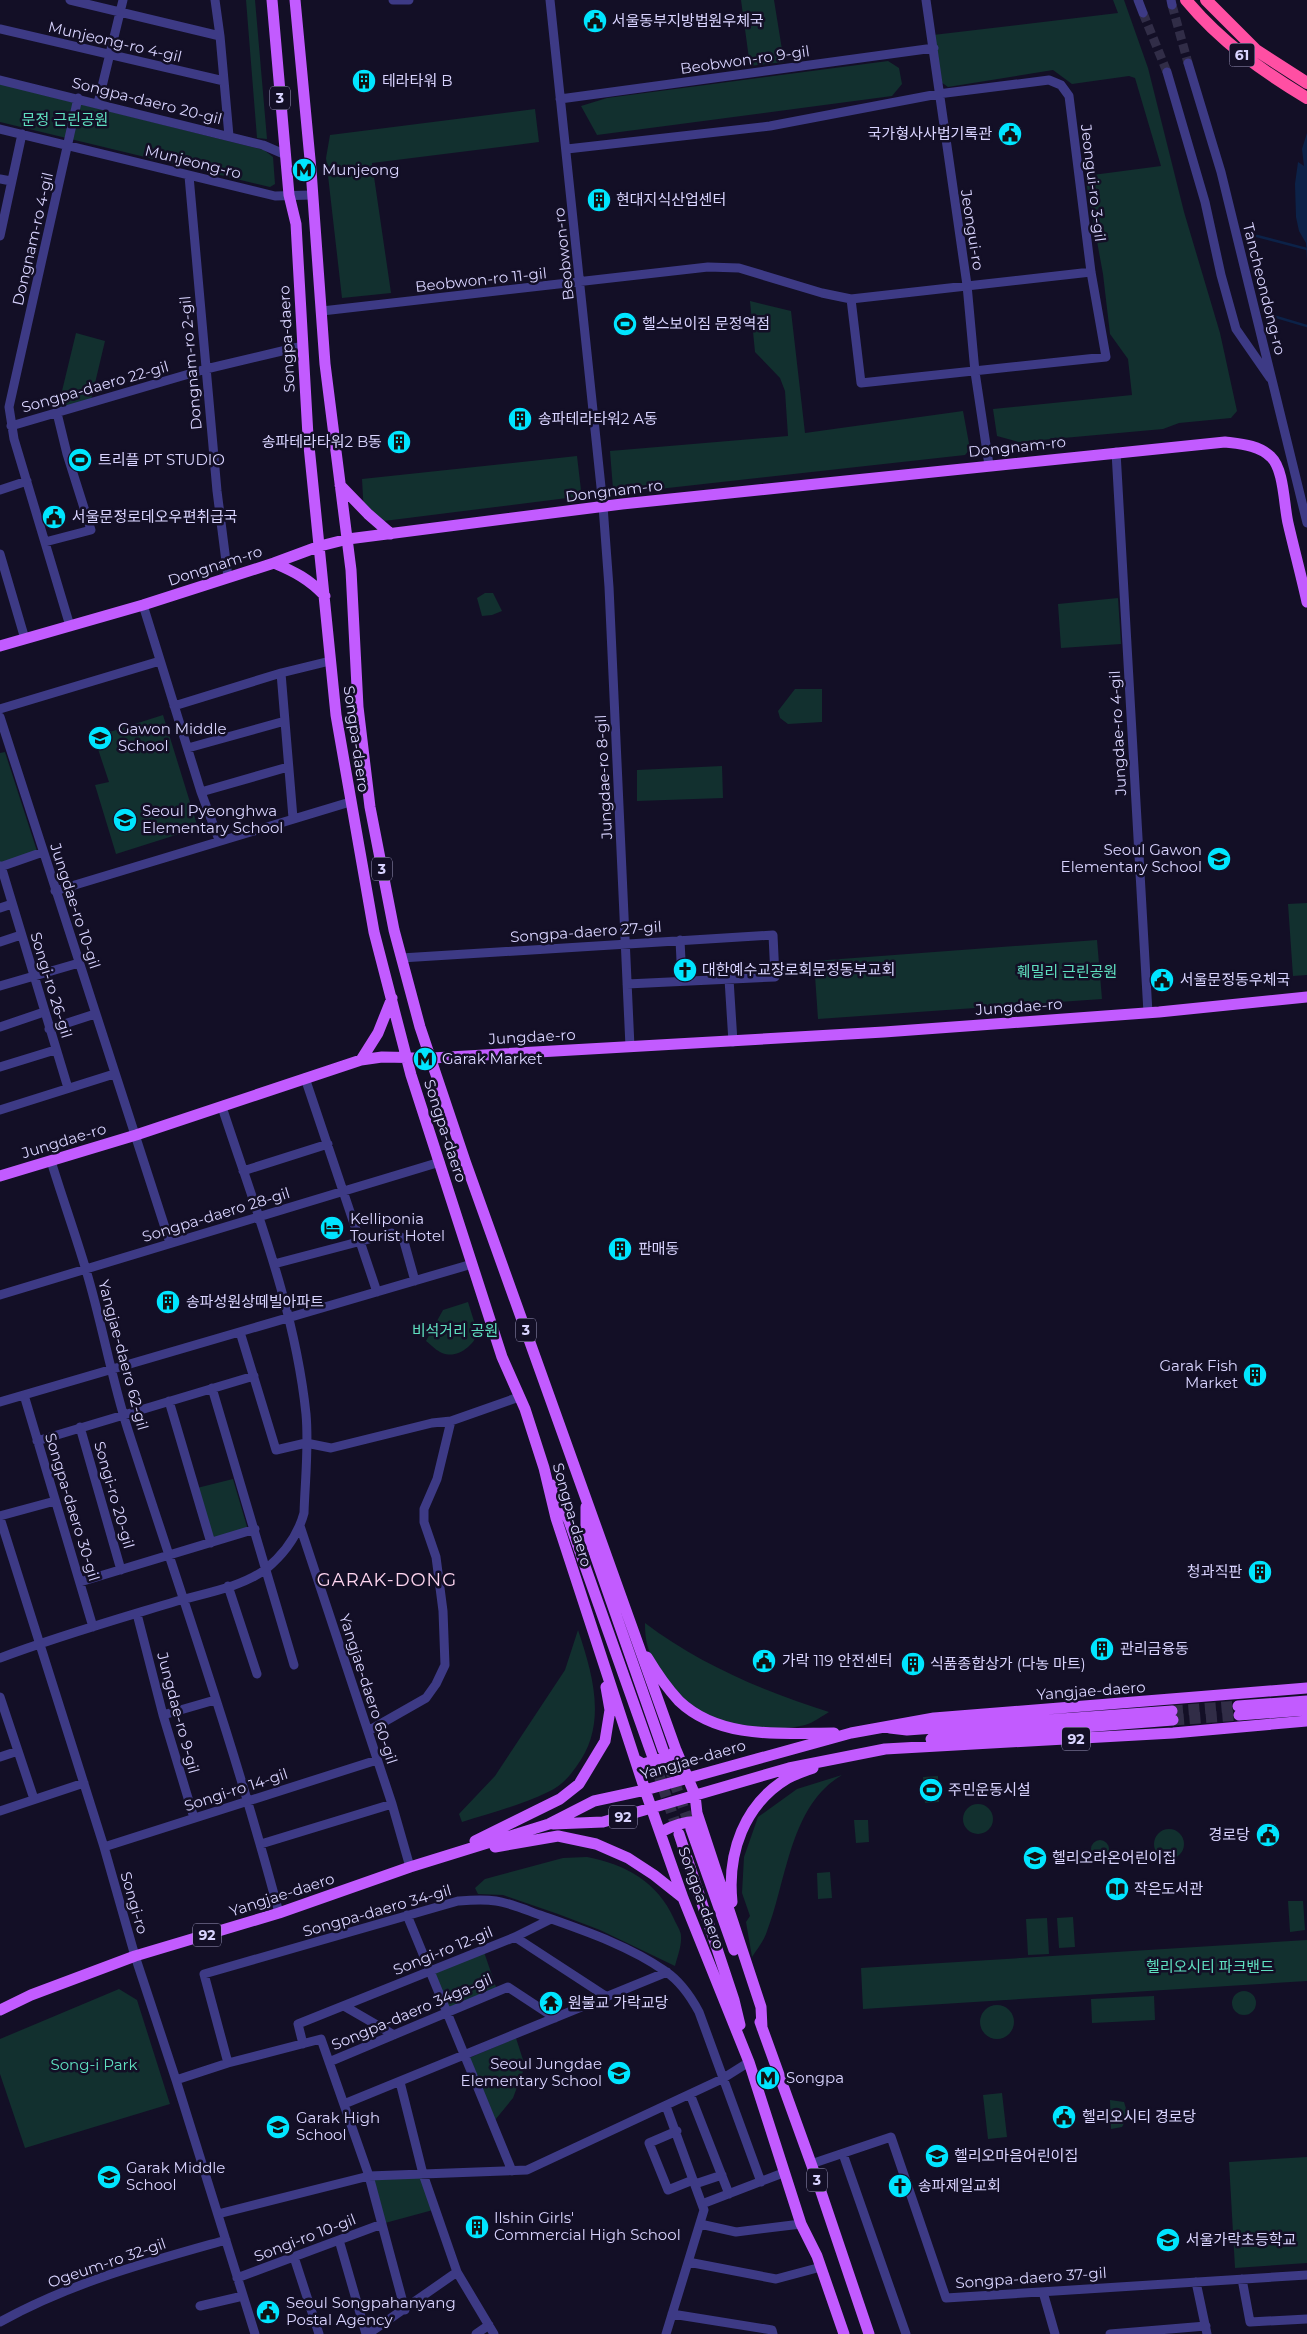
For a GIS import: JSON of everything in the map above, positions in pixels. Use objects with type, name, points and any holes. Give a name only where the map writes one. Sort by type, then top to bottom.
[{"type":"highway","name":"61","points":[[1186,0],[1210,27],[1241,54],[1307,98]]},
{"type":"highway","name":"61","points":[[1206,0],[1256,50],[1307,83]]},
{"type":"main road","name":"Songpa-daero","points":[[272,0],[289,195],[296,224],[315,521],[320,546],[330,661],[336,715],[350,802],[374,932],[407,1059],[502,1357],[525,1409],[544,1468],[556,1518],[636,1760],[644,1790],[661,1832],[683,1898],[749,2062],[801,2224],[821,2267],[844,2334]]},
{"type":"main road","name":"Songpa-daero","points":[[296,0],[325,364],[348,539],[358,707],[370,807],[394,930],[420,1027],[432,1058],[465,1161],[636,1640]]},
{"type":"main road","name":"Dongnam-ro","points":[[0,646],[143,605],[274,563],[320,546],[348,539],[603,506],[1225,442],[1246,444],[1265,451],[1273,458],[1277,467],[1307,602]]},
{"type":"main road","points":[[340,484],[368,514],[391,534]]},
{"type":"main road","points":[[274,563],[299,573],[312,582],[325,596]]},
{"type":"main road","name":"Jungdae-ro","points":[[0,1176],[136,1135],[360,1060],[733,1042],[1148,1012],[1307,997]]},
{"type":"main road","points":[[360,1060],[378,1033],[392,998]]},
{"type":"main road","name":"3","points":[[544,1468],[569,1521],[652,1755]]},
{"type":"main road","name":"3","points":[[586,1499],[586,1529],[663,1750]]},
{"type":"main road","points":[[636,1640],[662,1680],[679,1700],[699,1715],[718,1724],[740,1730],[764,1733],[850,1733]]},
{"type":"main road","points":[[636,1640],[676,1750],[695,1795],[700,1822],[761,2007],[762,2028]]},
{"type":"main road","points":[[442,1857],[560,1799],[579,1784],[605,1741],[610,1710],[601,1654]]},
{"type":"main road","name":"Yangjae-daero","points":[[0,2010],[31,1994],[135,1956],[279,1913],[410,1867],[549,1824],[594,1801],[644,1790],[878,1726],[934,1718],[1307,1688]]},
{"type":"main road","points":[[1307,1701],[1238,1711],[1307,1710]]},
{"type":"main road","name":"Yangjae-daero","points":[[878,1726],[907,1730],[1172,1716],[908,1740],[885,1749]]},
{"type":"main road","name":"Yangjae-daero","points":[[549,1824],[603,1822],[788,1768],[885,1749],[1173,1733],[1307,1721]]},
{"type":"main road","points":[[636,1760],[643,1764],[670,1756],[676,1750]]},
{"type":"main road","points":[[734,1925],[730,1881],[732,1861],[737,1840],[756,1805],[766,1794],[788,1778],[845,1756]]},
{"type":"main road","points":[[661,1832],[668,1828],[695,1821],[700,1822]]},
{"type":"main road","name":"3","points":[[691,1830],[869,2334]]},
{"type":"main road","name":"3","points":[[679,1834],[734,2000],[749,2062]]},
{"type":"main road","points":[[442,1857],[558,1836],[596,1844],[623,1855],[654,1875],[683,1898]]},
{"type":"street","points":[[70,0],[220,36]]},
{"type":"street","points":[[98,103],[124,0]]},
{"type":"street","points":[[215,0],[229,136]]},
{"type":"street","points":[[394,1],[409,0]]},
{"type":"street","name":"Beobwon-ro","points":[[550,0],[603,506]]},
{"type":"street","name":"Jeongui-ro","points":[[926,0],[934,48],[938,94],[967,285],[975,372],[989,465]]},
{"type":"street","points":[[1138,0],[1143,13]]},
{"type":"street","name":"Munjeong-ro 4-gil","points":[[0,29],[224,81]]},
{"type":"street","name":"Beobwon-ro 9-gil","points":[[560,99],[934,48]]},
{"type":"street","name":"Tancheondong-ro","points":[[1188,64],[1221,172],[1307,523]]},
{"type":"street","points":[[1167,72],[1205,202],[1221,276],[1236,329],[1274,385]]},
{"type":"street","name":"Songpa-daero 20-gil","points":[[0,80],[263,144],[286,155]]},
{"type":"street","name":"Jeongui-ro 3-gil","points":[[938,94],[1049,80],[1061,85],[1069,96],[1091,272],[1106,357],[975,372]]},
{"type":"street","points":[[567,149],[770,126],[938,94]]},
{"type":"street","points":[[69,146],[78,98]]},
{"type":"street","name":"Munjeong-ro","points":[[0,129],[274,196],[312,195]]},
{"type":"street","points":[[0,236],[22,134]]},
{"type":"street","name":"Dongnam-ro 4-gil","points":[[69,146],[9,407],[11,426],[70,626]]},
{"type":"street","name":"Dongnam-ro 2-gil","points":[[189,176],[217,491],[228,577]]},
{"type":"street","points":[[0,179],[11,182]]},
{"type":"street","name":"Beobwon-ro 11-gil","points":[[322,311],[581,283],[708,267],[739,268],[822,293],[851,299],[1091,272]]},
{"type":"street","points":[[851,299],[861,383],[975,372]]},
{"type":"street","name":"Songpa-daero 22-gil","points":[[11,426],[206,369],[303,346]]},
{"type":"street","points":[[45,542],[91,530],[67,454],[57,413]]},
{"type":"street","name":"Jungdae-ro 4-gil","points":[[1116,452],[1148,1012]]},
{"type":"street","points":[[0,490],[27,481]]},
{"type":"street","name":"Jungdae-ro 8-gil","points":[[603,506],[609,587],[630,1047]]},
{"type":"street","points":[[0,554],[4,581],[25,638]]},
{"type":"street","points":[[143,605],[201,792],[219,840]]},
{"type":"street","points":[[0,709],[160,661]]},
{"type":"street","points":[[174,706],[281,673],[330,661]]},
{"type":"street","points":[[281,673],[292,818]]},
{"type":"street","name":"Jungdae-ro 10-gil","points":[[0,717],[5,748],[43,852],[114,1074],[136,1135]]},
{"type":"street","points":[[188,748],[285,721]]},
{"type":"street","points":[[201,792],[288,767]]},
{"type":"street","points":[[56,891],[219,840],[350,802]]},
{"type":"street","name":"Songi-ro 26-gil","points":[[43,852],[0,867],[4,890],[12,904],[68,1088]]},
{"type":"street","points":[[0,908],[12,904]]},
{"type":"street","name":"Songpa-daero 27-gil","points":[[401,958],[774,934],[776,977],[729,979]]},
{"type":"street","points":[[0,942],[21,935]]},
{"type":"street","points":[[680,940],[682,981]]},
{"type":"street","points":[[0,986],[78,963]]},
{"type":"street","points":[[627,984],[729,979],[733,1042]]},
{"type":"street","points":[[0,1027],[44,1012]]},
{"type":"street","points":[[49,1029],[95,1014]]},
{"type":"street","points":[[0,1067],[55,1050]]},
{"type":"street","points":[[0,1110],[114,1074]]},
{"type":"street","points":[[305,1078],[377,1292]]},
{"type":"street","points":[[0,1658],[40,1643],[228,1586],[266,1568],[292,1542],[300,1526],[304,1513],[306,1442],[302,1377],[290,1318],[222,1106]]},
{"type":"street","points":[[136,1135],[170,1243]]},
{"type":"street","points":[[244,1171],[328,1144]]},
{"type":"street","name":"Yangjae-daero 62-gil","points":[[51,1161],[86,1269],[110,1370],[261,1844],[279,1913]]},
{"type":"street","name":"Songpa-daero 28-gil","points":[[0,1295],[440,1162]]},
{"type":"street","points":[[274,1264],[392,1233],[403,1238],[415,1281]]},
{"type":"street","points":[[0,1402],[472,1264]]},
{"type":"street","points":[[240,1332],[276,1450],[306,1442],[331,1448],[432,1423],[452,1421],[519,1397]]},
{"type":"street","name":"Songi-ro 20-gil","points":[[37,1441],[254,1376]]},
{"type":"street","points":[[212,1388],[294,1665]]},
{"type":"street","name":"Songpa-daero 30-gil","points":[[24,1395],[93,1627]]},
{"type":"street","points":[[169,1401],[211,1543]]},
{"type":"street","points":[[368,1731],[426,1698],[436,1684],[445,1665],[443,1611],[436,1557],[424,1522],[424,1509],[437,1480],[452,1421]]},
{"type":"street","name":"Songi-ro 20-gil","points":[[80,1427],[121,1570]]},
{"type":"street","name":"Songi-ro","points":[[55,1501],[0,1517],[104,1847],[135,1956],[176,2080],[255,2334]]},
{"type":"street","name":"Yangjae-daero 60-gil","points":[[300,1526],[392,1804],[410,1867]]},
{"type":"street","points":[[80,1582],[255,1529]]},
{"type":"street","points":[[228,1586],[256,1674]]},
{"type":"street","name":"Jungdae-ro 9-gil","points":[[137,1614],[163,1715],[194,1818]]},
{"type":"street","points":[[0,1697],[34,1799]]},
{"type":"street","points":[[163,1715],[215,1700]]},
{"type":"street","points":[[0,1757],[18,1751]]},
{"type":"street","name":"Songi-ro 14-gil","points":[[104,1847],[377,1760]]},
{"type":"street","points":[[0,1811],[84,1783]]},
{"type":"street","points":[[261,1844],[392,1804]]},
{"type":"street","name":"Songpa-daero 34-gil","points":[[228,2063],[204,1974],[458,1901],[475,1899],[498,1901],[603,1939],[667,1972],[692,2000],[761,2182]]},
{"type":"street","points":[[407,1915],[512,2171]]},
{"type":"street","name":"Songi-ro 12-gil","points":[[303,2044],[298,2024],[515,1937],[551,1919]]},
{"type":"street","points":[[515,1937],[607,1997]]},
{"type":"street","points":[[344,2104],[667,1972]]},
{"type":"street","name":"Songpa-daero 34ga-gil","points":[[329,2062],[508,1987],[555,2018]]},
{"type":"street","points":[[344,2006],[394,2035]]},
{"type":"street","points":[[176,2080],[228,2063],[321,2039],[369,2176],[405,2310]]},
{"type":"street","points":[[218,2214],[369,2176],[527,2170],[722,2079],[749,2062]]},
{"type":"street","points":[[400,2082],[423,2174],[457,2272],[494,2334]]},
{"type":"street","points":[[690,2094],[729,2194]]},
{"type":"street","points":[[666,2106],[677,2131],[704,2210],[666,2334]]},
{"type":"street","points":[[677,2131],[649,2143],[668,2190],[722,2174]]},
{"type":"street","name":"Songpa-daero 37-gil","points":[[810,2164],[891,2137],[946,2298],[1307,2275]]},
{"type":"street","points":[[843,2154],[906,2334]]},
{"type":"street","points":[[702,2204],[784,2173]]},
{"type":"street","name":"Songi-ro 10-gil","points":[[238,2278],[382,2224]]},
{"type":"street","points":[[700,2224],[736,2232],[801,2224]]},
{"type":"street","name":"Ogeum-ro 32-gil","points":[[0,2322],[37,2302],[104,2276],[226,2240]]},
{"type":"street","points":[[339,2240],[367,2334],[405,2310],[457,2272]]},
{"type":"street","points":[[294,2257],[319,2334]]},
{"type":"street","points":[[688,2262],[776,2279],[821,2267]]},
{"type":"street","points":[[1242,2279],[1250,2322],[1307,2319]]},
{"type":"street","points":[[1110,2334],[1207,2330],[1196,2282]]},
{"type":"street","points":[[1044,2292],[1055,2334]]},
{"type":"street","points":[[200,2306],[243,2296]]},
{"type":"street","points":[[672,2314],[772,2330],[773,2334]]},
{"type":"street","points":[[476,2334],[489,2325]]},
{"type":"green space","points":[[246,0],[255,0],[267,139],[257,138]]},
{"type":"green space","points":[[741,0],[774,0],[784,62],[750,66]]},
{"type":"green space","points":[[1113,0],[1124,0],[1148,68],[1184,212],[1220,333],[1237,411],[1231,418],[1179,423],[1163,429],[1019,442],[997,436],[993,409],[1132,395],[1128,359],[1110,334],[1103,274],[1085,176],[1161,166],[1135,78],[1129,76],[1072,84],[1053,70],[948,87],[938,80],[933,35],[1118,13]]},
{"type":"green space","points":[[888,61],[899,68],[902,84],[892,96],[597,135],[581,106],[607,98]]},
{"type":"green space","name":"문정 근린공원","points":[[0,84],[264,150],[273,157],[275,184],[270,187],[0,122]]},
{"type":"green space","points":[[535,109],[539,142],[372,163],[391,293],[342,298],[326,158],[330,135]]},
{"type":"green space","points":[[750,301],[791,311],[805,433],[963,411],[970,449],[965,455],[623,493],[613,489],[610,451],[788,436],[785,391],[780,378],[755,352]]},
{"type":"green space","points":[[76,333],[105,341],[91,400],[60,408],[62,391]]},
{"type":"green space","points":[[577,456],[581,490],[575,497],[376,522],[364,514],[362,479]]},
{"type":"green space","points":[[485,593],[493,593],[502,611],[482,616],[477,598]]},
{"type":"green space","points":[[1118,598],[1121,644],[1061,648],[1058,604]]},
{"type":"green space","points":[[795,689],[822,689],[822,722],[788,724],[780,718],[778,711]]},
{"type":"green space","points":[[163,715],[198,828],[116,854],[95,785],[109,782],[94,737]]},
{"type":"green space","points":[[5,752],[37,851],[0,864],[0,753]]},
{"type":"green space","points":[[722,766],[723,798],[637,801],[637,770]]},
{"type":"green space","points":[[1307,903],[1307,975],[1293,976],[1288,904]]},
{"type":"green space","name":"훼밀리 근린공원","points":[[1097,940],[1102,999],[818,1019],[814,961]]},
{"type":"green space","name":"비석거리 공원","points":[[468,1302],[478,1334],[468,1347],[459,1353],[448,1354],[440,1352],[426,1341],[443,1310]]},
{"type":"green space","points":[[233,1479],[248,1530],[213,1541],[197,1488]]},
{"type":"green space","points":[[645,1623],[710,1664],[757,1686],[829,1712],[805,1725],[774,1729],[741,1726],[709,1717],[694,1709],[682,1699],[656,1664],[646,1640]]},
{"type":"green space","points":[[578,1630],[589,1664],[595,1700],[592,1734],[586,1751],[570,1774],[560,1785],[552,1790],[516,1805],[462,1822],[459,1814],[495,1776],[565,1670]]},
{"type":"green space","points":[[842,1775],[824,1789],[800,1825],[766,1934],[752,1957],[746,1922],[750,1916],[742,1893],[744,1857],[758,1817],[797,1789]]},
{"type":"green space","name":"주민운동시설","points":[[938,1776],[939,1802],[925,1803],[923,1777]]},
{"type":"green space","points":[[978,1804],[984,1805],[992,1813],[992,1825],[984,1833],[978,1834],[972,1833],[964,1825],[963,1819],[964,1813],[972,1805]]},
{"type":"green space","points":[[854,1820],[868,1820],[869,1842],[856,1843]]},
{"type":"green space","points":[[1169,1829],[1175,1830],[1183,1838],[1183,1850],[1175,1858],[1169,1859],[1163,1858],[1155,1850],[1154,1844],[1155,1838],[1163,1830]]},
{"type":"green space","points":[[1100,1840],[1106,1843],[1109,1849],[1106,1855],[1100,1858],[1094,1855],[1091,1849],[1094,1843]]},
{"type":"green space","points":[[587,1857],[614,1864],[627,1870],[639,1877],[659,1895],[667,1906],[681,1934],[675,1966],[600,1930],[503,1895],[478,1894],[475,1888],[485,1879],[563,1858]]},
{"type":"green space","points":[[830,1872],[832,1898],[818,1899],[817,1873]]},
{"type":"green space","points":[[1288,1901],[1303,1901],[1305,1930],[1290,1932]]},
{"type":"green space","points":[[1073,1917],[1075,1947],[1059,1948],[1057,1918]]},
{"type":"green space","points":[[1047,1918],[1049,1954],[1028,1955],[1026,1919]]},
{"type":"green space","name":"헬리오시티 파크밴드","points":[[1307,1940],[1307,1981],[863,2009],[861,1968]]},
{"type":"green space","points":[[484,1952],[497,1990],[448,2010],[433,1973]]},
{"type":"green space","name":"Song-i Park","points":[[119,1989],[137,2000],[170,2104],[25,2148],[0,2074],[0,2039]]},
{"type":"green space","points":[[1244,1991],[1253,1994],[1256,2003],[1253,2012],[1244,2015],[1235,2012],[1232,2003],[1235,1994]]},
{"type":"green space","points":[[1154,1996],[1155,2020],[1092,2023],[1091,1999]]},
{"type":"green space","points":[[997,2005],[1009,2010],[1014,2022],[1009,2034],[997,2039],[985,2034],[980,2022],[985,2010]]},
{"type":"green space","points":[[516,2038],[525,2066],[513,2098],[495,2120],[469,2058]]},
{"type":"green space","points":[[1002,2093],[1007,2137],[988,2139],[983,2095]]},
{"type":"green space","points":[[1110,2100],[1124,2102],[1128,2115],[1122,2127],[1111,2129]]},
{"type":"green space","points":[[1307,2157],[1307,2263],[1235,2268],[1229,2162]]},
{"type":"green space","points":[[422,2178],[433,2210],[385,2223],[372,2179]]},
{"type":"water","points":[[1307,133],[1307,261],[1306,243],[1299,231],[1296,217],[1295,184],[1298,162],[1304,166],[1302,149]]},
{"type":"waterway","points":[[1257,236],[1307,249]]},
{"type":"waterway","points":[[1273,316],[1307,326]]},
{"type":"tunnel","points":[[1172,5],[1188,63]]},
{"type":"tunnel","points":[[1143,13],[1167,72]]},
{"type":"tunnel","points":[[1172,1711],[1238,1706]]},
{"type":"tunnel","points":[[1173,1720],[1239,1715]]},
{"type":"tunnel","points":[[663,1750],[691,1829]]},
{"type":"tunnel","points":[[652,1755],[679,1834]]},
{"type":"place","name":"서울동부지방법원우체국","points":[[595,21]]},
{"type":"place","name":"테라타워 B","points":[[364,81]]},
{"type":"place","name":"국가형사사법기록관","points":[[1010,134]]},
{"type":"place","name":"Munjeong","points":[[304,170]]},
{"type":"place","name":"현대지식산업센터","points":[[599,200]]},
{"type":"place","name":"헬스보이짐 문정역점","points":[[625,324]]},
{"type":"place","name":"송파테라타워2 A동","points":[[520,419]]},
{"type":"place","name":"송파테라타워2 B동","points":[[399,442]]},
{"type":"place","name":"트리플 PT STUDIO","points":[[80,460]]},
{"type":"place","name":"서울문정로데오우편취급국","points":[[54,517]]},
{"type":"place","name":"Gawon Middle School","points":[[100,738]]},
{"type":"place","name":"Seoul Pyeonghwa Elementary School","points":[[125,820]]},
{"type":"place","name":"Seoul Gawon Elementary School","points":[[1219,859]]},
{"type":"place","name":"대한예수교장로회문정동부교회","points":[[685,970]]},
{"type":"place","name":"서울문정동우체국","points":[[1162,980]]},
{"type":"place","name":"Garak Market","points":[[425,1059]]},
{"type":"place","name":"Kelliponia Tourist Hotel","points":[[332,1228]]},
{"type":"place","name":"판매동","points":[[620,1249]]},
{"type":"place","name":"송파성원상떼빌아파트","points":[[168,1302]]},
{"type":"place","name":"Garak Fish Market","points":[[1255,1375]]},
{"type":"place","name":"청과직판","points":[[1260,1572]]},
{"type":"place","name":"관리금융동","points":[[1102,1649]]},
{"type":"place","name":"가락 119 안전센터","points":[[764,1661]]},
{"type":"place","name":"식품종합상가 (다농 마트)","points":[[913,1664]]},
{"type":"place","name":"주민운동시설","points":[[931,1790]]},
{"type":"place","name":"경로당","points":[[1268,1835]]},
{"type":"place","name":"헬리오라온어린이집","points":[[1035,1858]]},
{"type":"place","name":"작은도서관","points":[[1117,1889]]},
{"type":"place","name":"원불교 가락교당","points":[[551,2003]]},
{"type":"place","name":"Seoul Jungdae Elementary School","points":[[619,2073]]},
{"type":"place","name":"Songpa","points":[[768,2078]]},
{"type":"place","name":"헬리오시티 경로당","points":[[1064,2117]]},
{"type":"place","name":"Garak High School","points":[[278,2127]]},
{"type":"place","name":"헬리오마음어린이집","points":[[937,2156]]},
{"type":"place","name":"Garak Middle School","points":[[109,2177]]},
{"type":"place","name":"송파제일교회","points":[[900,2186]]},
{"type":"place","name":"Ilshin Girls' Commercial High School","points":[[477,2227]]},
{"type":"place","name":"서울가락초등학교","points":[[1168,2240]]},
{"type":"place","name":"Seoul Songpahanyang Postal Agency","points":[[268,2312]]},
{"type":"district","name":"GARAK-DONG","points":[[387,1580]]}]
